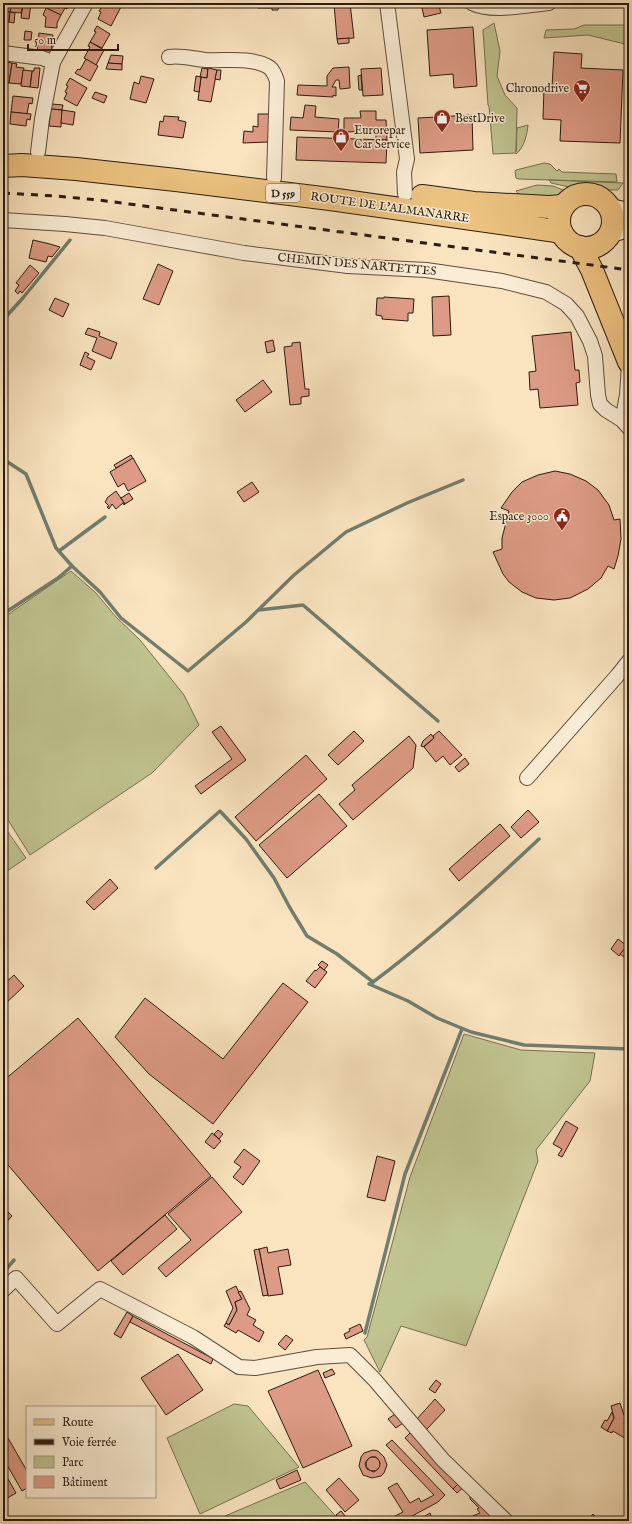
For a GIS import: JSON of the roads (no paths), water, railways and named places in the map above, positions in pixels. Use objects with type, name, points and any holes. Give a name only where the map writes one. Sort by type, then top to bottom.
[{"type":"main road","name":"ROUTE DE L'ALMANARRE","points":[[3,152],[38,152],[274,178],[474,203],[549,207],[563,206]]},
{"type":"main road","name":"ROUTE DE L'ALMANARRE","points":[[3,166],[22,165],[76,169],[184,181],[486,220],[562,233]]},
{"type":"main road","points":[[590,194],[597,196],[620,211],[613,224],[614,234],[588,248],[580,247],[569,242],[562,233],[559,220],[563,206],[574,196],[590,194]]},
{"type":"main road","points":[[614,234],[599,249],[603,272],[629,334]]},
{"type":"main road","points":[[580,247],[592,270],[629,364]]},
{"type":"street","points":[[38,152],[42,119],[53,62],[86,3]]},
{"type":"street","points":[[387,3],[407,159],[404,172],[405,194]]},
{"type":"street","points":[[472,3],[496,8],[549,3]]},
{"type":"street","points":[[3,53],[42,58],[53,62]]},
{"type":"street","points":[[169,57],[178,56],[206,60],[254,62],[267,66],[272,70],[277,81],[274,178]]},
{"type":"street","name":"CHEMIN DES NARTETTES","points":[[3,220],[105,228],[244,253],[348,266],[426,270],[528,286],[546,292],[566,304],[582,325],[595,356],[600,404],[606,410]]},
{"type":"street","points":[[629,364],[624,411],[629,428]]},
{"type":"street","points":[[606,410],[618,410],[625,404]]},
{"type":"street","points":[[606,410],[622,420],[629,428]]},
{"type":"street","points":[[527,778],[629,661]]},
{"type":"street","points":[[3,1290],[16,1278],[57,1324],[100,1289],[193,1338],[239,1367],[255,1368],[317,1357],[350,1355],[374,1379],[409,1422],[443,1460],[506,1521]]},
{"type":"waterway","points":[[3,320],[70,240]]},
{"type":"waterway","points":[[3,459],[26,474],[56,548],[72,566]]},
{"type":"waterway","points":[[3,614],[58,578],[72,566],[100,592],[121,618],[188,671],[246,622],[294,575],[346,532],[407,503],[463,480]]},
{"type":"waterway","points":[[59,551],[105,517]]},
{"type":"waterway","points":[[259,610],[303,605],[438,721]]},
{"type":"waterway","points":[[156,868],[220,811],[246,839],[274,878],[307,936],[337,954],[373,982],[369,984],[408,1001],[437,1018],[471,1032],[524,1045],[629,1049]]},
{"type":"waterway","points":[[373,982],[458,913],[539,839]]},
{"type":"waterway","points":[[365,1333],[405,1174],[462,1029]]},
{"type":"waterway","points":[[3,1273],[14,1260]]},
{"type":"railway","points":[[3,193],[99,200],[629,270]]},
{"type":"place","name":"Chronodrive","points":[[582,103]]},
{"type":"place","name":"BestDrive","points":[[442,133]]},
{"type":"place","name":"Eurorepar Car Service","points":[[341,152]]},
{"type":"place","name":"Espace 3000","points":[[562,531]]}]
